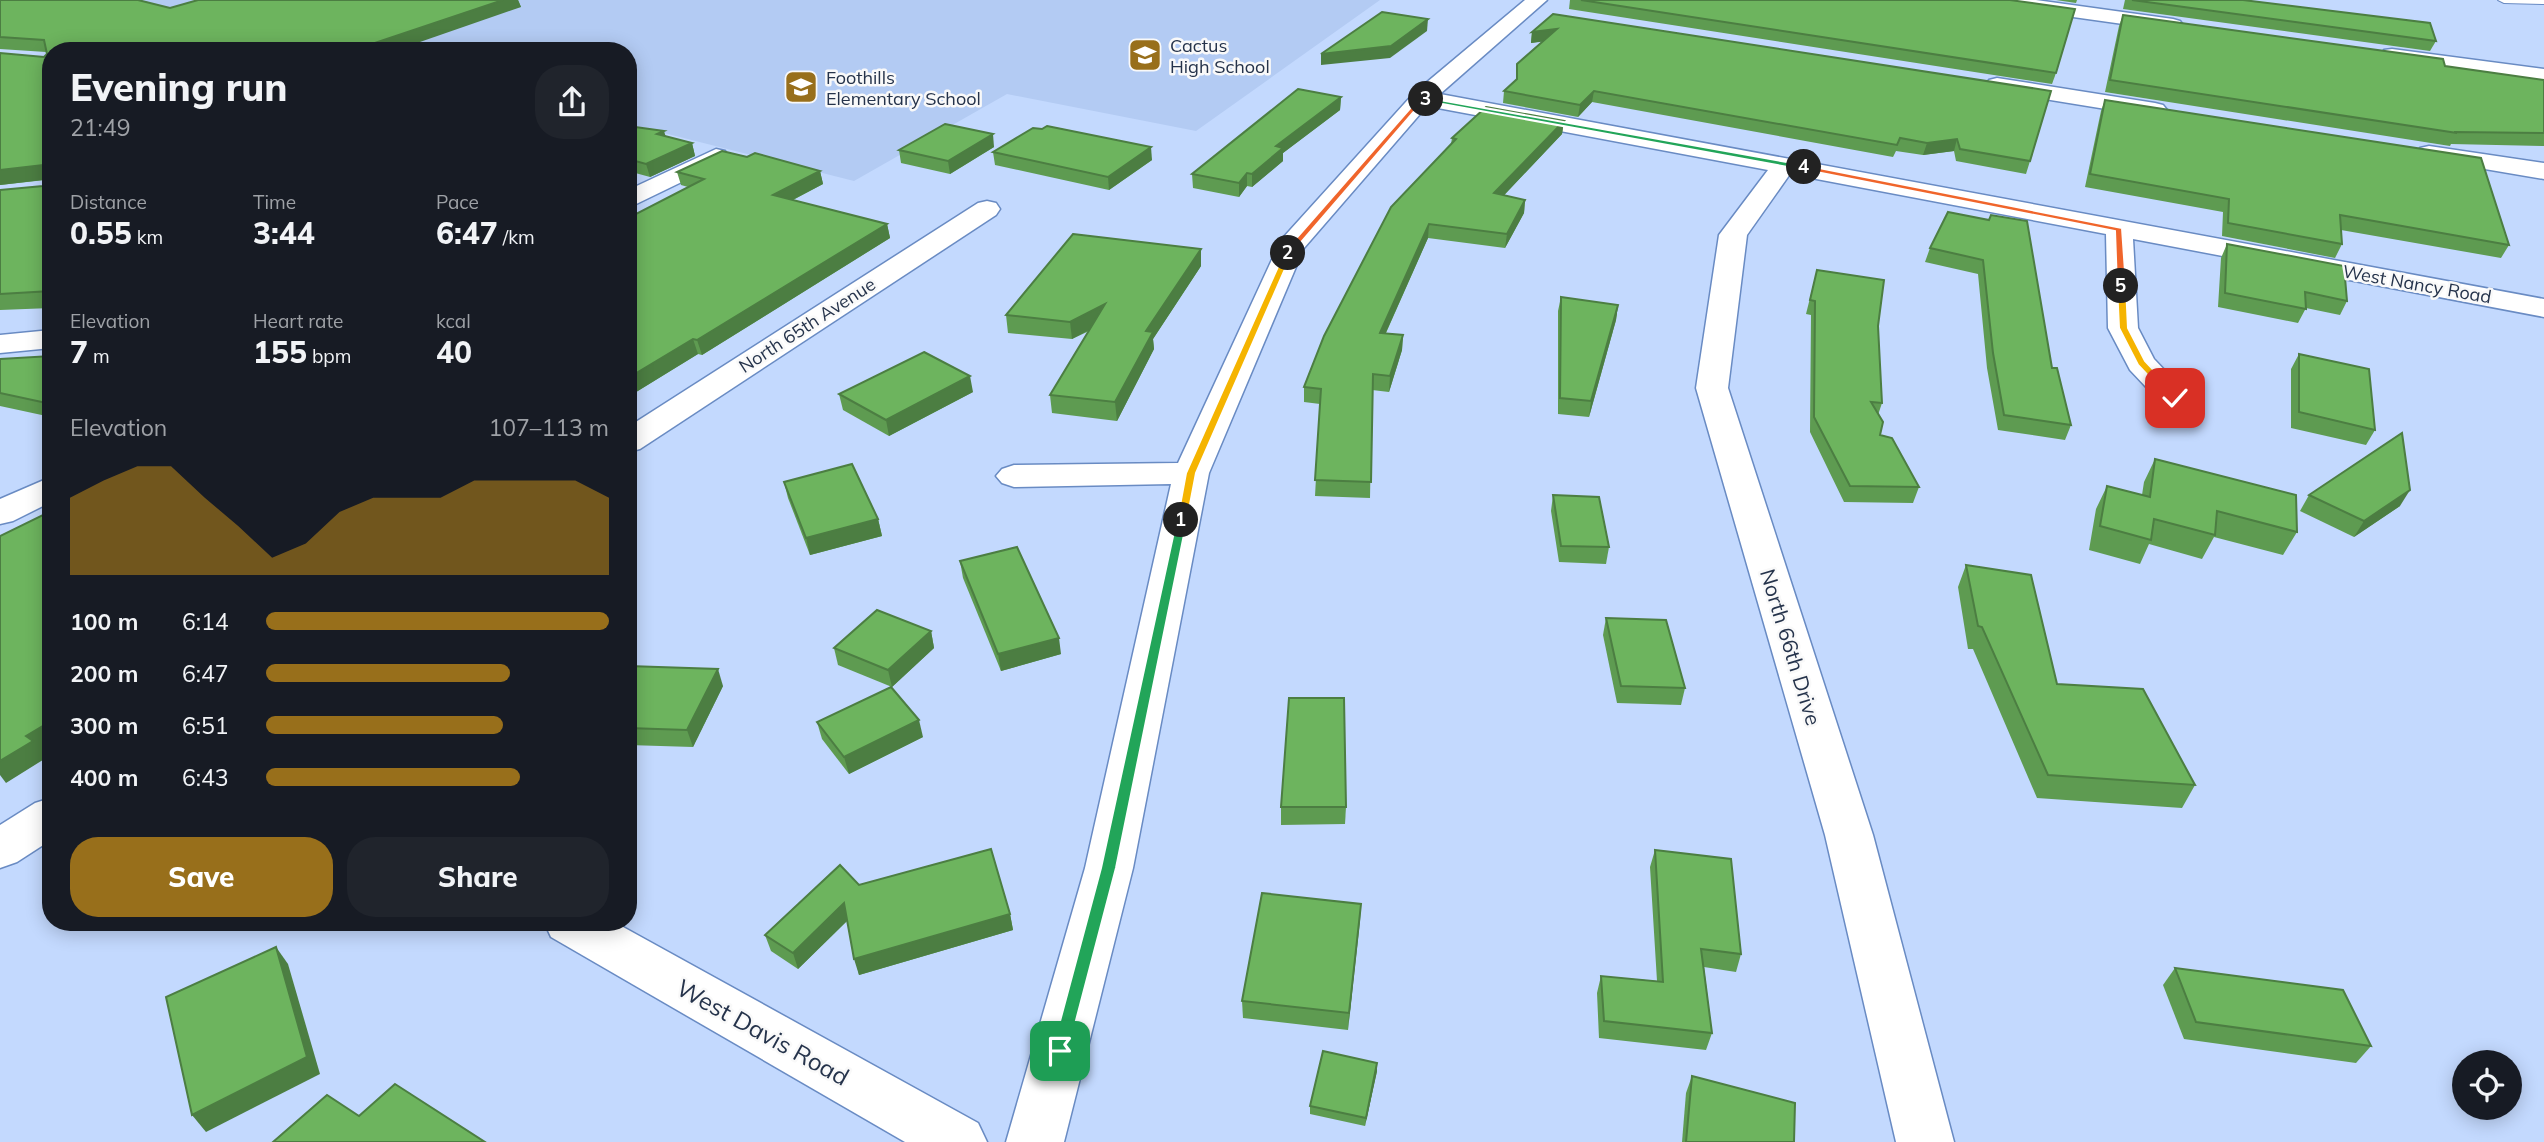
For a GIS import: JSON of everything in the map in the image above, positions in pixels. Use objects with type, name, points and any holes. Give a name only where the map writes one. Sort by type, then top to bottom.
[{"type":"street","points":[[1994,0],[2187,27]]},
{"type":"street","points":[[1035,1142],[1109,868],[1191,473],[1291,246],[1422,98],[1538,8]]},
{"type":"street","points":[[2365,51],[2544,76]]},
{"type":"street","points":[[1979,82],[2172,112]]},
{"type":"street","name":"West Nancy Road","points":[[1422,98],[2544,307]]},
{"type":"street","points":[[2406,149],[2544,171]]},
{"type":"street","points":[[637,196],[716,156]]},
{"type":"street","name":"North 66th Drive","points":[[1785,164],[1733,235],[1712,388],[1849,835],[1925,1142]]},
{"type":"street","name":"North 65th Avenue","points":[[637,436],[987,209]]},
{"type":"street","points":[[2119,229],[2123,328],[2141,363],[2175,398]]},
{"type":"street","points":[[0,344],[42,341]]},
{"type":"street","points":[[1014,476],[1191,473]]},
{"type":"street","points":[[0,513],[42,492]]},
{"type":"street","points":[[0,849],[42,822]]},
{"type":"street","name":"West Davis Road","points":[[585,931],[958,1142]]},
{"type":"lane","points":[[2504,0],[2543,1]]},
{"type":"shaded area","name":"Foothills Elementary School","points":[[127,0],[1380,0],[1196,131],[1007,94],[854,181],[637,126],[637,42],[296,42]]},
{"type":"building","points":[[0,0],[138,0],[170,8],[198,0],[503,0],[378,42],[44,42],[0,37]]},
{"type":"building","points":[[1581,0],[2010,0],[2075,9],[2056,73]]},
{"type":"building","points":[[2132,0],[2243,0],[2430,23],[2436,41]]},
{"type":"building","points":[[1382,12],[1428,19],[1391,46],[1321,54]]},
{"type":"building","points":[[1553,14],[2051,91],[2030,161],[1960,149],[1957,139],[1927,143],[1900,138],[1897,145],[1594,91],[1580,105],[1504,91],[1517,79],[1517,64],[1557,29],[1532,32]]},
{"type":"building","points":[[2123,15],[2443,59],[2445,66],[2544,80],[2544,133],[2454,132],[2457,133],[2110,80]]},
{"type":"building","points":[[0,53],[42,57],[42,165],[0,170]]},
{"type":"building","points":[[1298,89],[1341,97],[1276,146],[1283,148],[1252,174],[1247,173],[1239,183],[1192,174]]},
{"type":"building","points":[[2105,100],[2481,158],[2509,245],[2340,215],[2342,244],[2228,223],[2229,199],[2090,174]]},
{"type":"building","points":[[1486,107],[1564,121],[1494,193],[1525,200],[1507,234],[1429,224],[1380,333],[1403,335],[1390,376],[1373,374],[1371,482],[1315,480],[1321,389],[1304,387],[1324,336],[1391,207],[1456,139],[1452,138]]},
{"type":"building","points":[[945,124],[993,134],[948,161],[899,150]]},
{"type":"building","points":[[1047,126],[1151,147],[1108,177],[993,152],[1033,128],[1042,129]]},
{"type":"building","points":[[637,127],[664,131],[657,134],[692,143],[646,164],[637,162]]},
{"type":"building","points":[[722,151],[747,157],[755,153],[820,171],[773,195],[887,224],[697,340],[693,339],[637,373],[637,213],[704,179],[677,172]]},
{"type":"building","points":[[42,186],[42,292],[0,294],[0,190]]},
{"type":"building","points":[[1948,212],[1989,220],[1991,215],[2027,221],[2052,368],[2057,368],[2071,425],[2004,415],[1993,353],[1983,260],[1930,248]]},
{"type":"building","points":[[1073,234],[1201,249],[1146,331],[1153,332],[1115,402],[1050,395],[1105,304],[1070,322],[1006,315]]},
{"type":"building","points":[[2227,244],[2344,266],[2347,301],[2305,292],[2306,309],[2225,293]]},
{"type":"building","points":[[1817,270],[1884,280],[1878,326],[1882,403],[1871,402],[1883,422],[1880,435],[1892,438],[1919,487],[1850,486],[1814,417],[1815,301],[1810,300]]},
{"type":"building","points":[[1561,297],[1618,305],[1591,401],[1560,398]]},
{"type":"building","points":[[924,352],[970,376],[886,420],[839,394]]},
{"type":"building","points":[[2299,354],[2369,369],[2375,430],[2299,412]]},
{"type":"building","points":[[42,357],[42,402],[0,393],[0,359]]},
{"type":"building","points":[[2402,433],[2410,490],[2364,521],[2309,495]]},
{"type":"building","points":[[2155,459],[2296,495],[2297,532],[2217,511],[2215,535],[2154,519],[2151,540],[2100,526],[2107,486],[2150,497]]},
{"type":"building","points":[[852,464],[878,519],[806,538],[784,482]]},
{"type":"building","points":[[1553,495],[1599,497],[1609,547],[1561,546]]},
{"type":"building","points":[[42,515],[42,726],[26,736],[33,741],[0,761],[0,536]]},
{"type":"building","points":[[1017,547],[1059,638],[998,654],[960,561]]},
{"type":"building","points":[[1966,565],[2031,575],[2057,684],[2143,689],[2195,785],[2048,775],[1982,627],[1978,626]]},
{"type":"building","points":[[877,610],[931,631],[888,670],[834,648]]},
{"type":"building","points":[[1606,618],[1666,620],[1685,688],[1621,686]]},
{"type":"building","points":[[637,666],[718,669],[687,730],[637,728]]},
{"type":"building","points":[[891,687],[919,720],[844,757],[817,722]]},
{"type":"building","points":[[1289,698],[1344,698],[1346,807],[1281,807]]},
{"type":"building","points":[[991,849],[1010,914],[854,959],[844,903],[793,953],[765,935],[840,865],[859,885]]},
{"type":"building","points":[[1655,850],[1731,859],[1741,954],[1701,949],[1712,1033],[1604,1021],[1601,976],[1663,982]]},
{"type":"building","points":[[1262,893],[1361,904],[1349,1013],[1242,1001]]},
{"type":"building","points":[[276,947],[307,1057],[192,1115],[166,997]]},
{"type":"building","points":[[2175,968],[2343,990],[2371,1046],[2196,1022]]},
{"type":"building","points":[[1323,1051],[1377,1063],[1366,1118],[1310,1106]]},
{"type":"building","points":[[1692,1076],[1795,1103],[1794,1142],[1686,1142]]},
{"type":"building","points":[[395,1084],[485,1142],[273,1142],[327,1095],[359,1116]]},
{"type":"place","name":"Cactus High School","points":[[1145,55]]},
{"type":"place","name":"Foothills Elementary School","points":[[801,87]]},
{"type":"route","points":[[1060,1051],[1109,868],[1191,473],[1291,246],[1422,98],[1785,164],[2119,229],[2123,328],[2141,363],[2175,398]]}]
